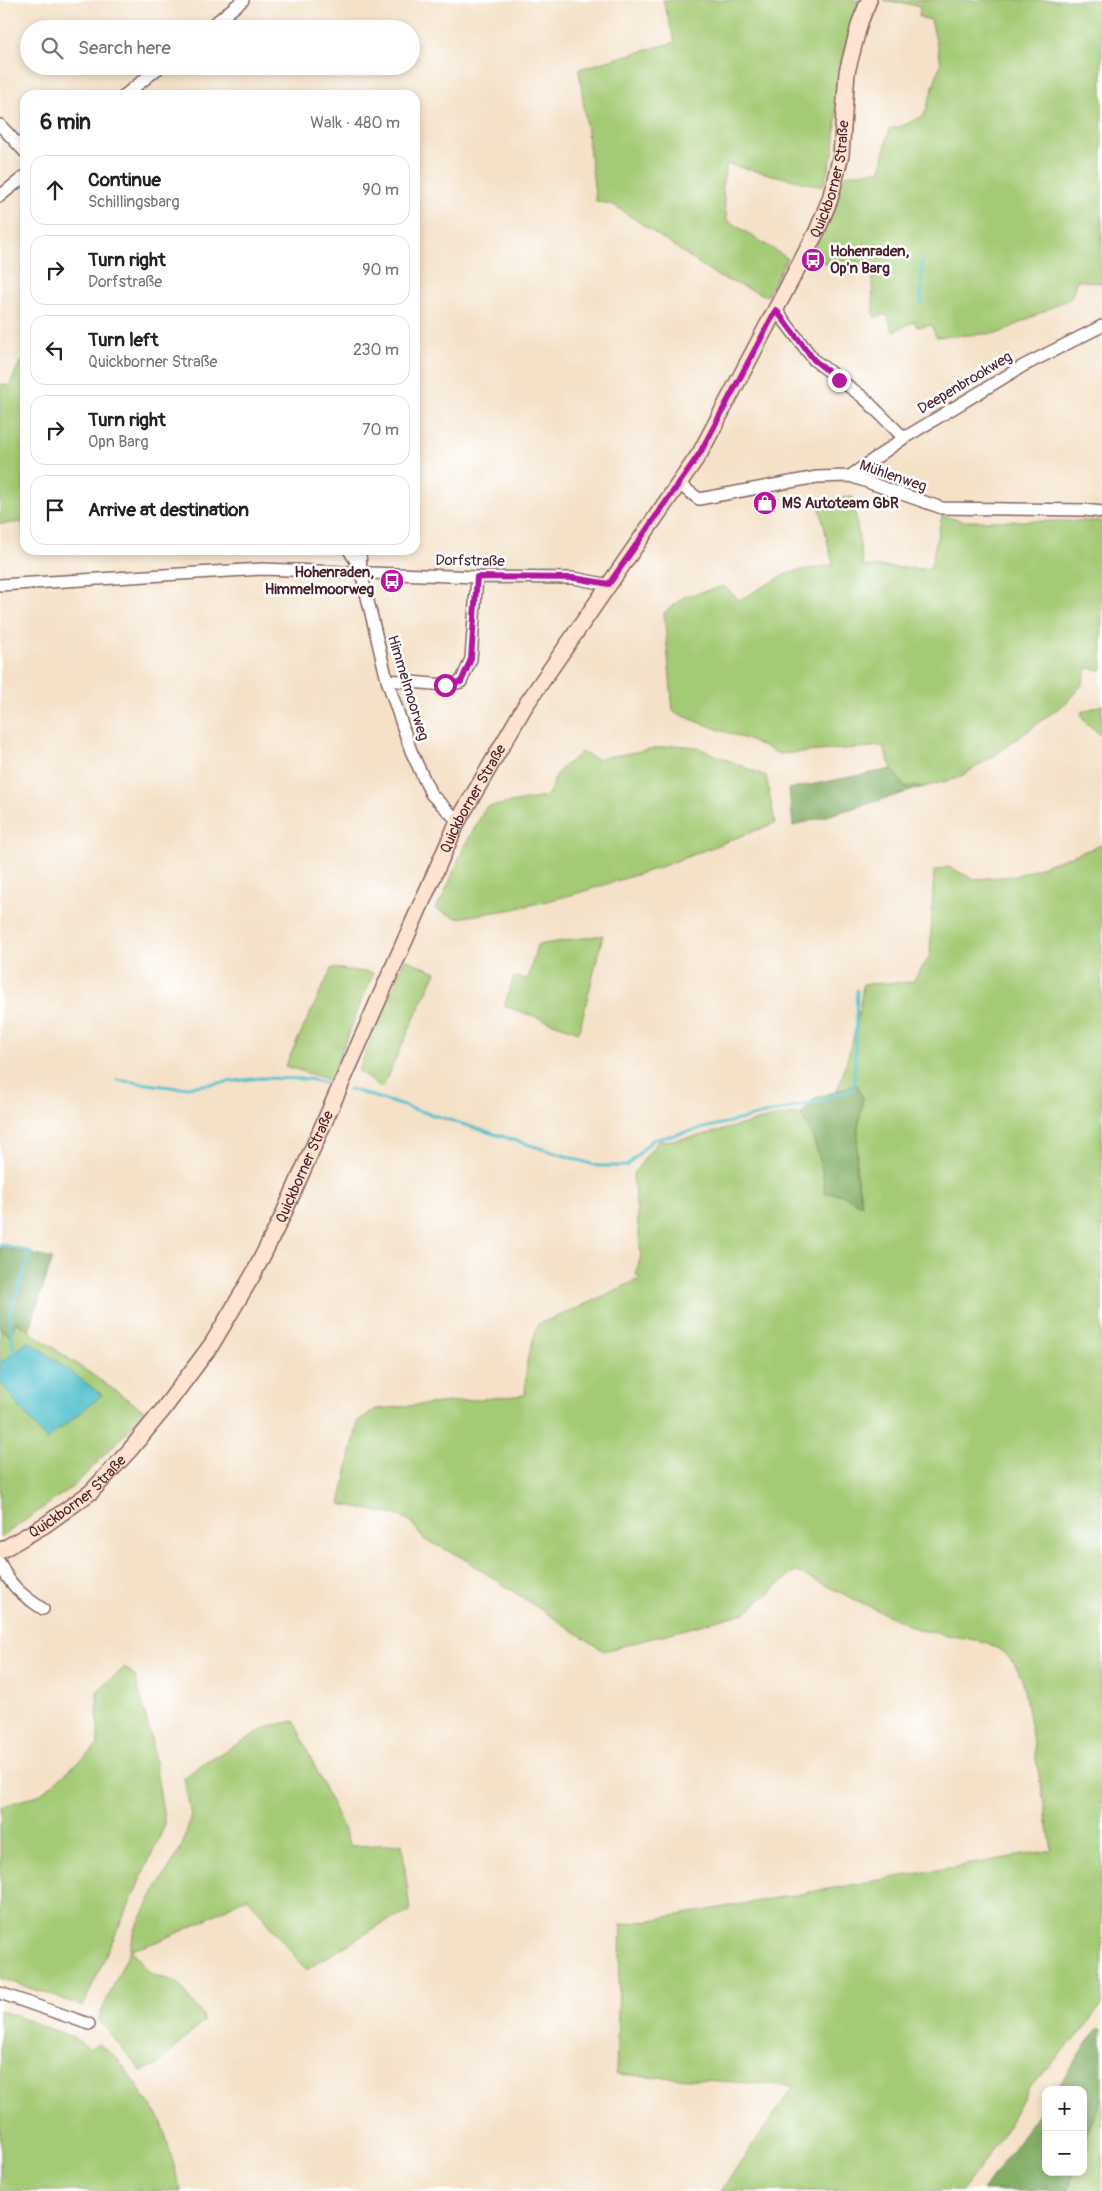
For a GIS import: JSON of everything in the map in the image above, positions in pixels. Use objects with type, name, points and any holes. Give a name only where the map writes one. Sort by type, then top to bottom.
[{"type":"main road","name":"Quickborner Straße","points":[[0,1551],[45,1525],[91,1492],[140,1438],[212,1344],[254,1273],[283,1215],[458,821],[525,706],[680,485],[700,453],[817,230],[830,200],[841,155],[846,72],[860,22],[869,0]]},
{"type":"street","points":[[219,20],[243,0]]},
{"type":"street","points":[[132,90],[150,75]]},
{"type":"street","points":[[0,125],[20,147]]},
{"type":"street","points":[[0,196],[20,180]]},
{"type":"street","points":[[776,310],[814,360],[864,398],[904,438]]},
{"type":"street","name":"Deepenbrookweg","points":[[850,476],[904,438],[1023,366],[1102,326]]},
{"type":"street","name":"Mühlenweg","points":[[680,485],[699,499],[817,476],[850,476],[942,508],[1084,510],[1102,512]]},
{"type":"street","points":[[353,555],[361,572]]},
{"type":"street","name":"Himmelmoorweg","points":[[360,555],[361,572],[387,680],[411,751],[431,794],[458,821]]},
{"type":"street","name":"Dorfstraße","points":[[0,585],[262,569],[477,577],[574,578],[609,584]]},
{"type":"street","points":[[387,680],[445,685],[461,682],[471,659],[477,577]]},
{"type":"street","points":[[0,1563],[10,1583],[26,1598],[43,1609]]},
{"type":"street","points":[[0,1993],[89,2024]]},
{"type":"green space","points":[[663,0],[861,0],[840,67],[834,150],[823,187],[727,164],[722,186],[727,220],[787,258],[767,296],[719,277],[614,205],[596,201],[579,69],[675,42]]},
{"type":"green space","points":[[883,0],[1102,0],[1102,283],[1077,280],[1071,298],[999,333],[936,337],[932,325],[917,327],[915,321],[893,332],[887,315],[874,317],[871,266],[849,274],[810,256],[832,212],[844,175],[881,170],[889,129],[900,127],[924,116],[941,62],[931,20],[919,17],[920,6]]},
{"type":"green space","points":[[20,362],[20,522],[0,524],[0,390],[2,384],[9,386]]},
{"type":"green space","points":[[853,497],[863,566],[930,569],[942,516],[964,521],[1102,521],[1102,670],[1087,668],[1082,685],[1068,701],[994,756],[958,778],[924,787],[905,787],[893,771],[883,746],[779,754],[673,711],[664,613],[684,597],[724,586],[739,600],[790,572],[833,565],[818,500]]},
{"type":"green space","points":[[1102,705],[1102,736],[1084,721],[1081,712]]},
{"type":"green space","points":[[676,745],[696,747],[766,776],[775,823],[658,868],[575,894],[514,909],[457,918],[435,909],[443,897],[462,851],[486,807],[545,797],[559,771],[581,752],[596,759]]},
{"type":"green space","points":[[892,769],[905,787],[924,787],[793,826],[789,789]]},
{"type":"green space","points":[[1102,845],[1102,2004],[1081,2032],[1028,2089],[1003,2135],[962,2191],[721,2191],[794,2086],[616,2074],[621,1925],[1052,1850],[1022,1679],[1015,1665],[1004,1652],[986,1642],[919,1630],[795,1571],[745,1613],[604,1651],[458,1555],[425,1540],[409,1520],[396,1515],[340,1504],[358,1421],[376,1409],[525,1395],[527,1360],[538,1324],[569,1312],[641,1278],[636,1275],[641,1255],[633,1174],[658,1141],[694,1137],[765,1119],[801,1114],[818,1152],[825,1193],[839,1194],[862,1204],[856,1173],[858,1127],[863,1099],[857,1085],[837,1091],[853,1038],[863,984],[912,982],[930,956],[934,871],[948,867],[974,879],[1015,876]]},
{"type":"green space","points":[[603,935],[579,1032],[504,1006],[514,977],[528,979],[537,945]]},
{"type":"green space","points":[[405,959],[436,972],[382,1088],[358,1071]]},
{"type":"green space","points":[[332,968],[373,973],[330,1080],[285,1066]]},
{"type":"green space","points":[[857,1085],[863,1099],[858,1127],[856,1173],[862,1205],[839,1194],[825,1193],[818,1152],[801,1114],[815,1098]]},
{"type":"green space","points":[[0,1247],[52,1259],[29,1331],[146,1412],[75,1485],[0,1538]]},
{"type":"green space","points":[[0,1247],[52,1259],[29,1331],[16,1322],[10,1336],[0,1329]]},
{"type":"green space","points":[[125,1667],[135,1676],[151,1738],[165,1825],[83,2006],[0,1978],[0,1807],[41,1794],[98,1745],[97,1691]]},
{"type":"green space","points":[[294,1721],[351,1846],[402,1844],[410,1911],[383,1923],[306,1970],[247,1897],[205,1920],[162,1940],[131,1950],[151,1974],[177,1982],[203,2015],[203,2022],[156,2066],[141,2071],[98,2019],[130,1950],[135,1930],[151,1898],[182,1846],[191,1816],[184,1778],[205,1762],[270,1726]]},
{"type":"green space","points":[[0,2010],[75,2038],[89,2049],[98,2044],[119,2060],[162,2123],[181,2191],[0,2191]]},
{"type":"green space","points":[[1098,2028],[1102,2029],[1102,2097],[1087,2133],[1087,2086],[1058,2086]]},
{"type":"green space","points":[[1102,2097],[1102,2191],[1068,2191],[1072,2176],[1087,2176],[1087,2133]]},
{"type":"green space","points":[[1042,2108],[1042,2176],[1072,2176],[1068,2191],[983,2191]]},
{"type":"water","points":[[29,1341],[102,1395],[46,1440],[0,1382],[0,1363]]},
{"type":"waterway","points":[[921,303],[922,262]]},
{"type":"waterway","points":[[349,1089],[598,1166],[627,1166],[652,1140],[817,1102],[854,1088],[857,990]]},
{"type":"waterway","points":[[117,1080],[178,1088],[260,1078],[309,1079],[330,1084]]},
{"type":"waterway","points":[[0,1244],[31,1252],[9,1315],[14,1354]]},
{"type":"place","name":"Hohenraden, Op'n Barg","points":[[813,260]]},
{"type":"place","name":"MS Autoteam GbR","points":[[765,503]]},
{"type":"place","name":"Hohenraden, Himmelmoorweg","points":[[392,581]]},
{"type":"route","points":[[445,685],[461,682],[471,659],[477,577],[574,578],[609,584],[680,485],[700,453],[776,310],[814,360],[839,380]]}]
